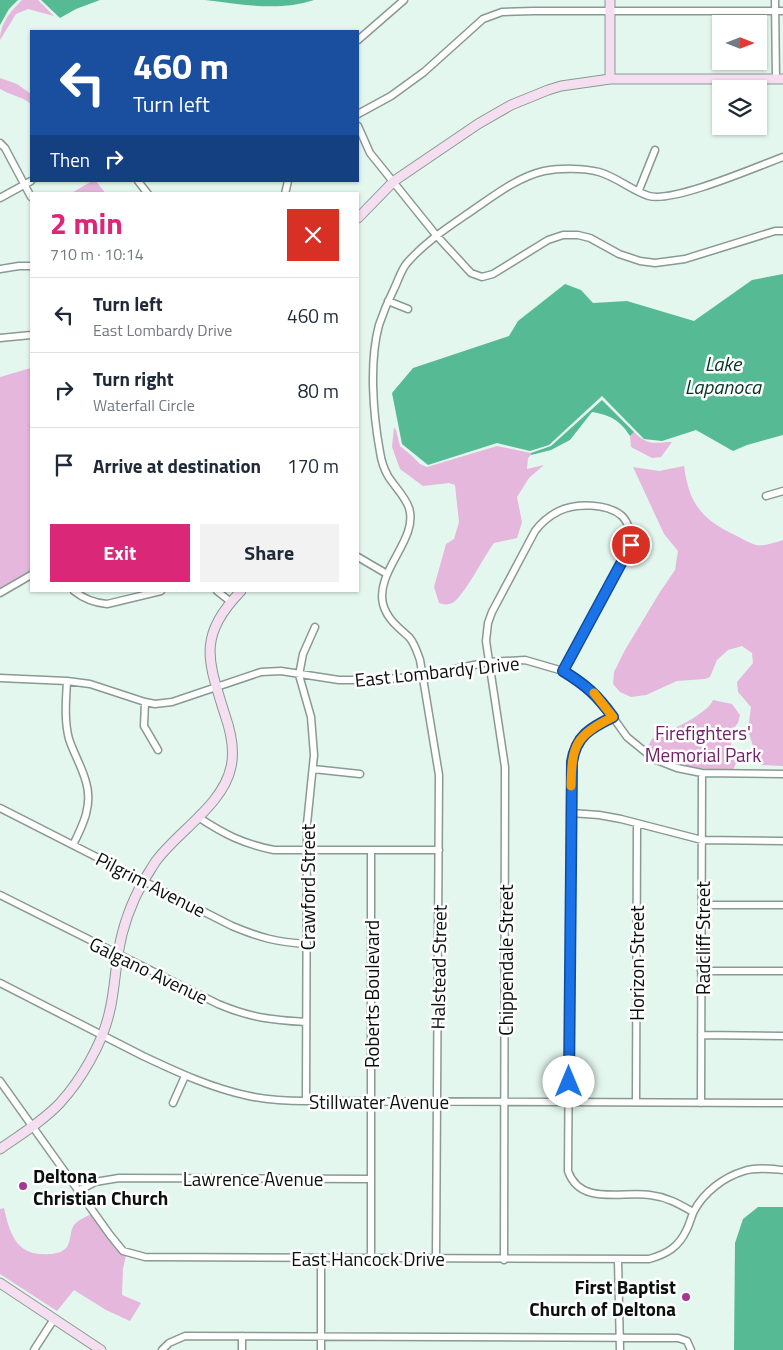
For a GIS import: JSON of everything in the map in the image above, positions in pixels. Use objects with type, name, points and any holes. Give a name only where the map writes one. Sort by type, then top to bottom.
[{"type":"street","points":[[359,39],[404,0]]},
{"type":"street","points":[[610,0],[610,79]]},
{"type":"street","points":[[359,217],[394,181],[478,124],[511,105],[561,86],[610,79],[779,79],[775,0]]},
{"type":"street","points":[[359,113],[391,96],[417,77],[483,19],[502,12],[783,10]]},
{"type":"street","points":[[359,128],[370,153],[436,235],[471,273],[482,277],[493,274],[548,240],[563,235],[578,235],[590,238],[619,254],[640,261],[655,263],[685,259],[775,231],[783,231]]},
{"type":"street","points":[[0,143],[5,148],[30,195]]},
{"type":"street","points":[[639,190],[655,150]]},
{"type":"street","name":"Halstead Street","points":[[436,1259],[439,775],[416,648],[410,638],[389,618],[383,604],[382,589],[387,574],[408,531],[410,519],[409,508],[387,475],[380,453],[373,387],[374,354],[379,325],[406,264],[436,235],[507,187],[542,172],[562,168],[599,172],[649,196],[660,197],[680,194],[783,157]]},
{"type":"street","points":[[0,198],[30,182]]},
{"type":"street","points":[[139,182],[146,192]]},
{"type":"street","points":[[0,269],[30,266]]},
{"type":"street","points":[[388,301],[408,309]]},
{"type":"street","points":[[0,338],[30,334]]},
{"type":"street","points":[[766,496],[783,491]]},
{"type":"street","name":"Chippendale Street","points":[[504,1260],[505,767],[488,662],[486,640],[488,623],[535,531],[542,523],[558,511],[571,507],[602,508],[615,512],[626,521],[631,534],[631,545],[563,671]]},
{"type":"street","points":[[359,558],[387,574]]},
{"type":"street","points":[[0,593],[30,576]]},
{"type":"street","points":[[75,592],[98,604],[107,604],[157,592]]},
{"type":"street","points":[[218,592],[231,602]]},
{"type":"street","points":[[0,1149],[59,1104],[73,1087],[102,1036],[109,1015],[118,955],[129,909],[156,861],[220,793],[231,768],[232,742],[210,666],[210,643],[222,612],[240,592]]},
{"type":"street","points":[[299,675],[302,654],[315,628]]},
{"type":"street","name":"East Lombardy Drive","points":[[0,678],[90,684],[155,704],[172,702],[260,672],[281,672],[339,680],[376,680],[422,676],[488,662],[525,660],[563,671],[597,695],[627,736],[654,759],[677,768],[702,773],[783,774]]},
{"type":"street","name":"Crawford Street","points":[[299,675],[311,717],[314,739],[313,769],[308,809],[307,850],[306,1101]]},
{"type":"street","points":[[67,681],[66,722],[69,740],[86,781],[88,794],[85,822],[73,845]]},
{"type":"street","points":[[145,702],[144,726],[158,750]]},
{"type":"street","points":[[613,717],[583,735],[574,751],[572,762],[568,1171],[571,1180],[578,1188],[591,1194],[650,1195],[668,1199],[693,1212]]},
{"type":"street","points":[[313,769],[360,774]]},
{"type":"street","name":"Radcliff Street","points":[[701,1103],[702,773]]},
{"type":"street","name":"Pilgrim Avenue","points":[[0,808],[232,926],[279,942],[307,944]]},
{"type":"street","points":[[571,814],[599,815],[702,840],[783,841]]},
{"type":"street","points":[[198,817],[223,833],[252,846],[274,850],[439,850]]},
{"type":"street","name":"Horizon Street","points":[[636,1102],[637,824]]},
{"type":"street","name":"Roberts Boulevard","points":[[371,850],[371,1258]]},
{"type":"street","name":"Galgano Avenue","points":[[0,895],[191,992],[240,1013],[271,1020],[306,1022]]},
{"type":"street","points":[[702,904],[783,905]]},
{"type":"street","points":[[701,971],[783,971]]},
{"type":"street","name":"Stillwater Avenue","points":[[0,983],[102,1036],[185,1076],[220,1089],[250,1097],[306,1101],[783,1103]]},
{"type":"street","points":[[701,1035],[783,1036]]},
{"type":"street","points":[[173,1103],[185,1076]]},
{"type":"street","name":"East Hancock Drive","points":[[0,1082],[123,1251],[145,1257],[504,1260],[649,1259],[671,1250],[680,1242],[688,1229],[693,1212],[702,1198],[714,1187],[745,1170],[758,1168],[783,1170]]},
{"type":"street","name":"Lawrence Avenue","points":[[78,1191],[95,1182],[119,1178],[371,1179]]},
{"type":"street","points":[[321,1258],[321,1350]]},
{"type":"street","points":[[618,1260],[620,1350]]},
{"type":"street","points":[[0,1283],[101,1350]]},
{"type":"street","points":[[34,1350],[54,1319]]},
{"type":"street","points":[[162,1350],[169,1342],[185,1336],[321,1336],[678,1338],[687,1341],[691,1350]]},
{"type":"street","points":[[242,1336],[242,1350]]},
{"type":"green space","points":[[22,0],[38,0],[54,16],[28,9],[16,14],[0,40],[4,23]]},
{"type":"green space","points":[[0,78],[17,84],[30,93],[30,103],[24,100],[0,89]]},
{"type":"green space","points":[[90,182],[97,182],[104,192],[73,192]]},
{"type":"green space","points":[[30,368],[30,573],[0,589],[0,377]]},
{"type":"green space","points":[[394,427],[400,446],[420,464],[427,467],[497,446],[531,453],[528,458],[527,469],[544,465],[529,478],[517,497],[522,522],[517,538],[494,543],[459,597],[450,604],[439,603],[434,587],[446,544],[454,539],[459,522],[455,485],[449,483],[423,486],[400,469],[392,447]]},
{"type":"green space","points":[[634,432],[648,442],[672,442],[661,457],[652,458],[631,447],[630,436]]},
{"type":"green space","points":[[684,466],[693,500],[713,523],[756,545],[766,545],[783,540],[783,766],[761,765],[755,758],[748,730],[751,707],[738,692],[737,682],[753,663],[752,653],[742,646],[728,650],[717,660],[710,677],[705,679],[677,681],[646,695],[631,697],[620,692],[613,684],[614,672],[625,650],[675,570],[678,551],[664,534],[633,467],[659,471]]},
{"type":"green space","name":"Firefighters' Memorial Park","points":[[713,700],[732,704],[740,715],[738,723],[728,735],[737,761],[733,770],[688,767],[667,761],[648,749],[652,739],[695,717],[710,705]]},
{"type":"green space","points":[[4,1208],[12,1235],[17,1242],[30,1252],[39,1254],[54,1254],[65,1249],[74,1225],[91,1214],[121,1252],[126,1255],[123,1269],[122,1295],[141,1303],[130,1321],[106,1310],[74,1290],[57,1311],[0,1274],[0,1209]]},
{"type":"water","points":[[0,0],[18,0],[9,9],[0,25]]},
{"type":"water","points":[[41,0],[100,0],[76,9],[60,18]]},
{"type":"water","points":[[205,0],[314,0],[287,6],[273,6]]},
{"type":"water","name":"Lake Lapanoca","points":[[783,274],[783,435],[733,451],[696,430],[662,441],[644,439],[602,396],[549,445],[530,451],[497,443],[428,465],[402,444],[392,393],[413,368],[509,336],[518,321],[565,284],[581,290],[593,303],[627,301],[694,321],[752,280]]},
{"type":"water","points":[[602,400],[634,432],[630,436],[614,419],[592,412],[570,440],[551,450],[531,455],[531,453],[551,446]]},
{"type":"water","points":[[758,1207],[783,1207],[783,1350],[734,1350],[735,1243],[743,1219]]},
{"type":"slow traffic","points":[[571,786],[572,762],[577,743],[583,735],[613,717],[594,693]]},
{"type":"place","name":"Deltona Christian Church","points":[[23,1186]]},
{"type":"place","name":"First Baptist Church of Deltona","points":[[686,1297]]},
{"type":"route","points":[[569,1082],[572,762],[577,743],[583,735],[613,717],[597,695],[563,671],[631,545]]}]
